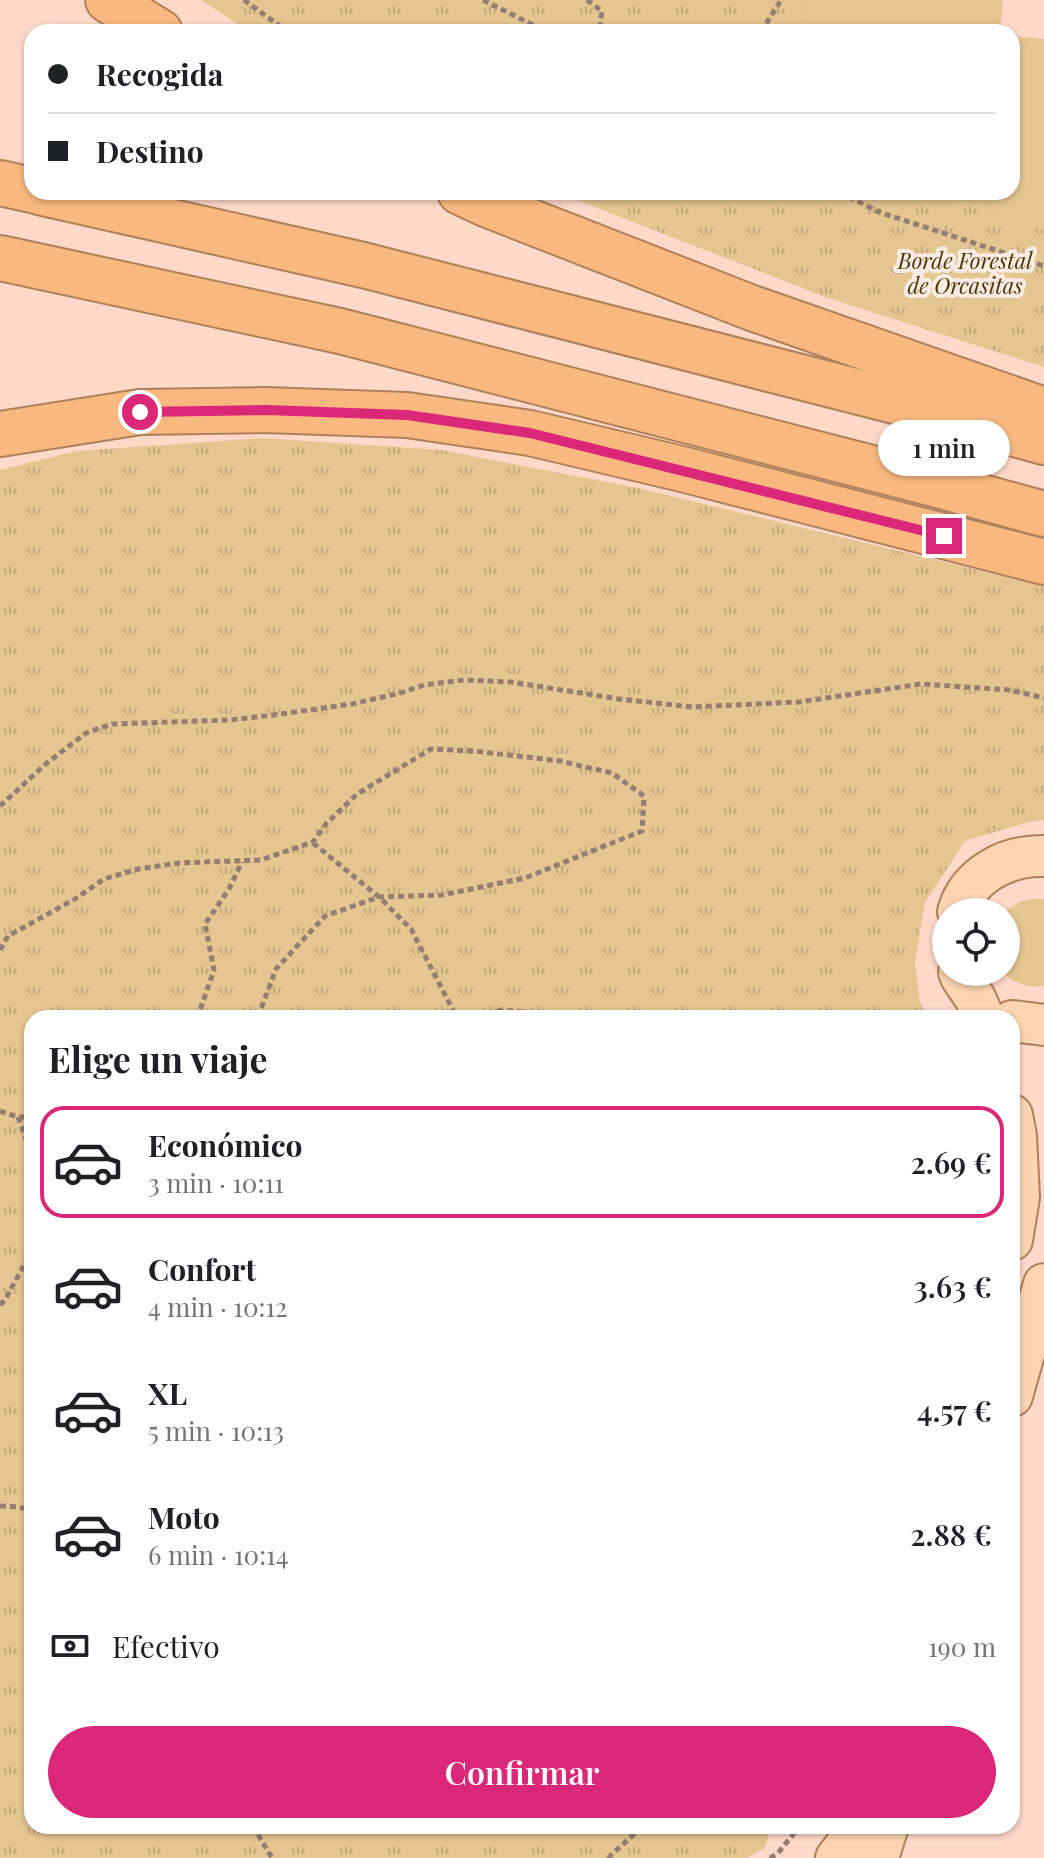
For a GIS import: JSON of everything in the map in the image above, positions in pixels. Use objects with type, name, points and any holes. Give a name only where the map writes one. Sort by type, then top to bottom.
[{"type":"highway","points":[[108,0],[147,24]]},
{"type":"highway","points":[[0,183],[24,188]]},
{"type":"highway","points":[[75,200],[363,265],[1044,442]]},
{"type":"highway","points":[[477,200],[752,308],[1044,410]]},
{"type":"highway","points":[[0,258],[340,331],[1044,514]]},
{"type":"highway","points":[[0,434],[140,412],[266,410],[407,415],[530,433],[1044,562]]},
{"type":"main road","points":[[964,898],[974,883],[994,867],[1016,858],[1044,856]]},
{"type":"main road","points":[[1020,1022],[1044,1025]]},
{"type":"main road","points":[[1020,1368],[1044,1284]]},
{"type":"main road","points":[[836,1858],[851,1834]]},
{"type":"main road","points":[[878,1858],[886,1834]]},
{"type":"path","points":[[244,0],[277,24]]},
{"type":"path","points":[[483,0],[531,24]]},
{"type":"path","points":[[587,0],[602,11],[600,24]]},
{"type":"path","points":[[766,24],[781,0]]},
{"type":"path","points":[[856,200],[879,212],[1044,266]]},
{"type":"path","points":[[0,806],[86,733],[112,724],[230,720],[273,715],[352,704],[424,685],[464,680],[511,682],[692,707],[799,702],[921,684],[1010,690],[1044,698]]},
{"type":"path","points":[[0,950],[8,936],[104,879],[138,869],[179,863],[261,860],[313,842],[326,824],[357,794],[431,749],[560,761],[612,773],[644,796],[642,831],[525,878],[442,895],[379,897],[325,916],[276,969],[260,1010]]},
{"type":"path","points":[[313,842],[379,897],[411,929],[453,1010]]},
{"type":"path","points":[[200,1010],[214,970],[205,924],[229,889],[242,862]]},
{"type":"path","points":[[0,1111],[24,1117]]},
{"type":"path","points":[[18,1117],[24,1133]]},
{"type":"path","points":[[0,1305],[24,1265]]},
{"type":"path","points":[[0,1506],[24,1509]]},
{"type":"path","points":[[258,1834],[272,1858]]},
{"type":"path","points":[[608,1858],[634,1834]]},
{"type":"path","points":[[770,1858],[793,1834]]},
{"type":"green space","points":[[201,0],[808,0],[806,24],[237,24]]},
{"type":"green space","points":[[808,0],[1003,0],[1001,24],[806,24]]},
{"type":"green space","points":[[1020,37],[1044,39],[1044,230],[953,200],[1020,200]]},
{"type":"green space","name":"Borde Forestal de Orcasitas","points":[[577,200],[953,200],[1044,230],[1044,367],[828,298]]},
{"type":"green space","points":[[263,438],[441,450],[638,488],[1044,586],[1044,820],[965,841],[925,902],[915,963],[923,1010],[24,1010],[24,1834],[769,1834],[765,1848],[747,1858],[0,1858],[0,470],[76,451]]},
{"type":"green space","points":[[1044,899],[1044,986],[1020,983],[1021,901]]},
{"type":"route","points":[[140,412],[266,410],[407,415],[530,433],[944,536]]}]
